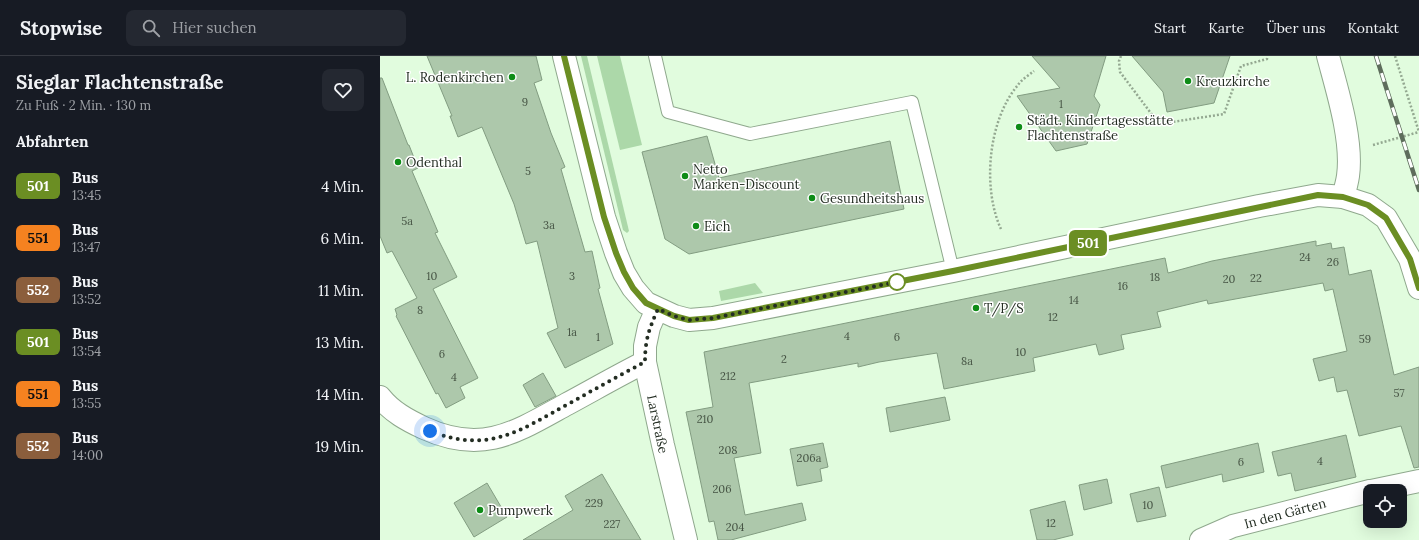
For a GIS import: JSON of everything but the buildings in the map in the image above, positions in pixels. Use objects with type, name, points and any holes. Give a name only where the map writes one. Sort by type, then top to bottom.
[{"type":"street","points":[[564,56],[604,217],[624,272],[633,288],[646,303],[674,316],[689,320],[713,318],[953,271],[1318,195],[1343,197],[1368,205],[1386,218],[1410,259],[1419,288]]},
{"type":"street","points":[[1328,56],[1341,105],[1349,152],[1348,176],[1343,197]]},
{"type":"street","name":"Larstraße","points":[[658,309],[649,327],[645,346],[645,362],[662,445],[686,540]]},
{"type":"street","points":[[380,397],[386,405],[399,416],[430,431],[454,439],[478,440],[500,437],[524,428],[645,362]]},
{"type":"street","name":"In den Gärten","points":[[1404,484],[1419,481]]},
{"type":"street","name":"In den Gärten","points":[[1201,540],[1233,526],[1363,493]]},
{"type":"lane","points":[[655,56],[668,112],[750,134],[912,102],[953,271]]},
{"type":"path","points":[[1121,56],[1120,72],[1159,124],[1224,114],[1241,66],[1268,59],[1267,56]]},
{"type":"path","points":[[1349,152],[1419,132],[1395,56]]},
{"type":"path","points":[[1002,229],[994,204],[990,158],[996,128],[1004,106],[1018,84],[1034,71]]},
{"type":"green space","points":[[581,56],[587,56],[629,231],[627,233],[623,230]]},
{"type":"green space","points":[[597,56],[620,56],[642,145],[620,150]]},
{"type":"green space","points":[[755,283],[763,293],[721,301],[719,291]]},
{"type":"railway","points":[[1376,56],[1419,190]]},
{"type":"bus line","name":"501","points":[[564,56],[604,217],[624,272],[633,288],[646,303],[674,316],[689,320],[713,318],[953,271],[1019,256],[1081,245],[1259,206],[1318,195],[1343,197],[1368,205],[1386,218],[1410,259],[1419,288]]},
{"type":"place","name":"L. Rodenkirchen","points":[[512,77]]},
{"type":"place","name":"Kreuzkirche","points":[[1188,81]]},
{"type":"place","name":"Städt. Kindertagesstätte Flachtenstraße","points":[[1019,127]]},
{"type":"place","name":"Odenthal","points":[[398,162]]},
{"type":"place","name":"Netto Marken-Discount","points":[[685,176]]},
{"type":"place","name":"Gesundheitshaus","points":[[812,198]]},
{"type":"place","name":"Eich","points":[[696,226]]},
{"type":"place","name":"T/P/S","points":[[976,308]]},
{"type":"place","name":"Pumpwerk","points":[[480,510]]},
{"type":"route","points":[[430,431],[462,440],[478,440],[500,437],[524,428],[645,362],[645,346],[649,327],[658,309],[674,316],[689,320],[713,318],[897,282]]}]
